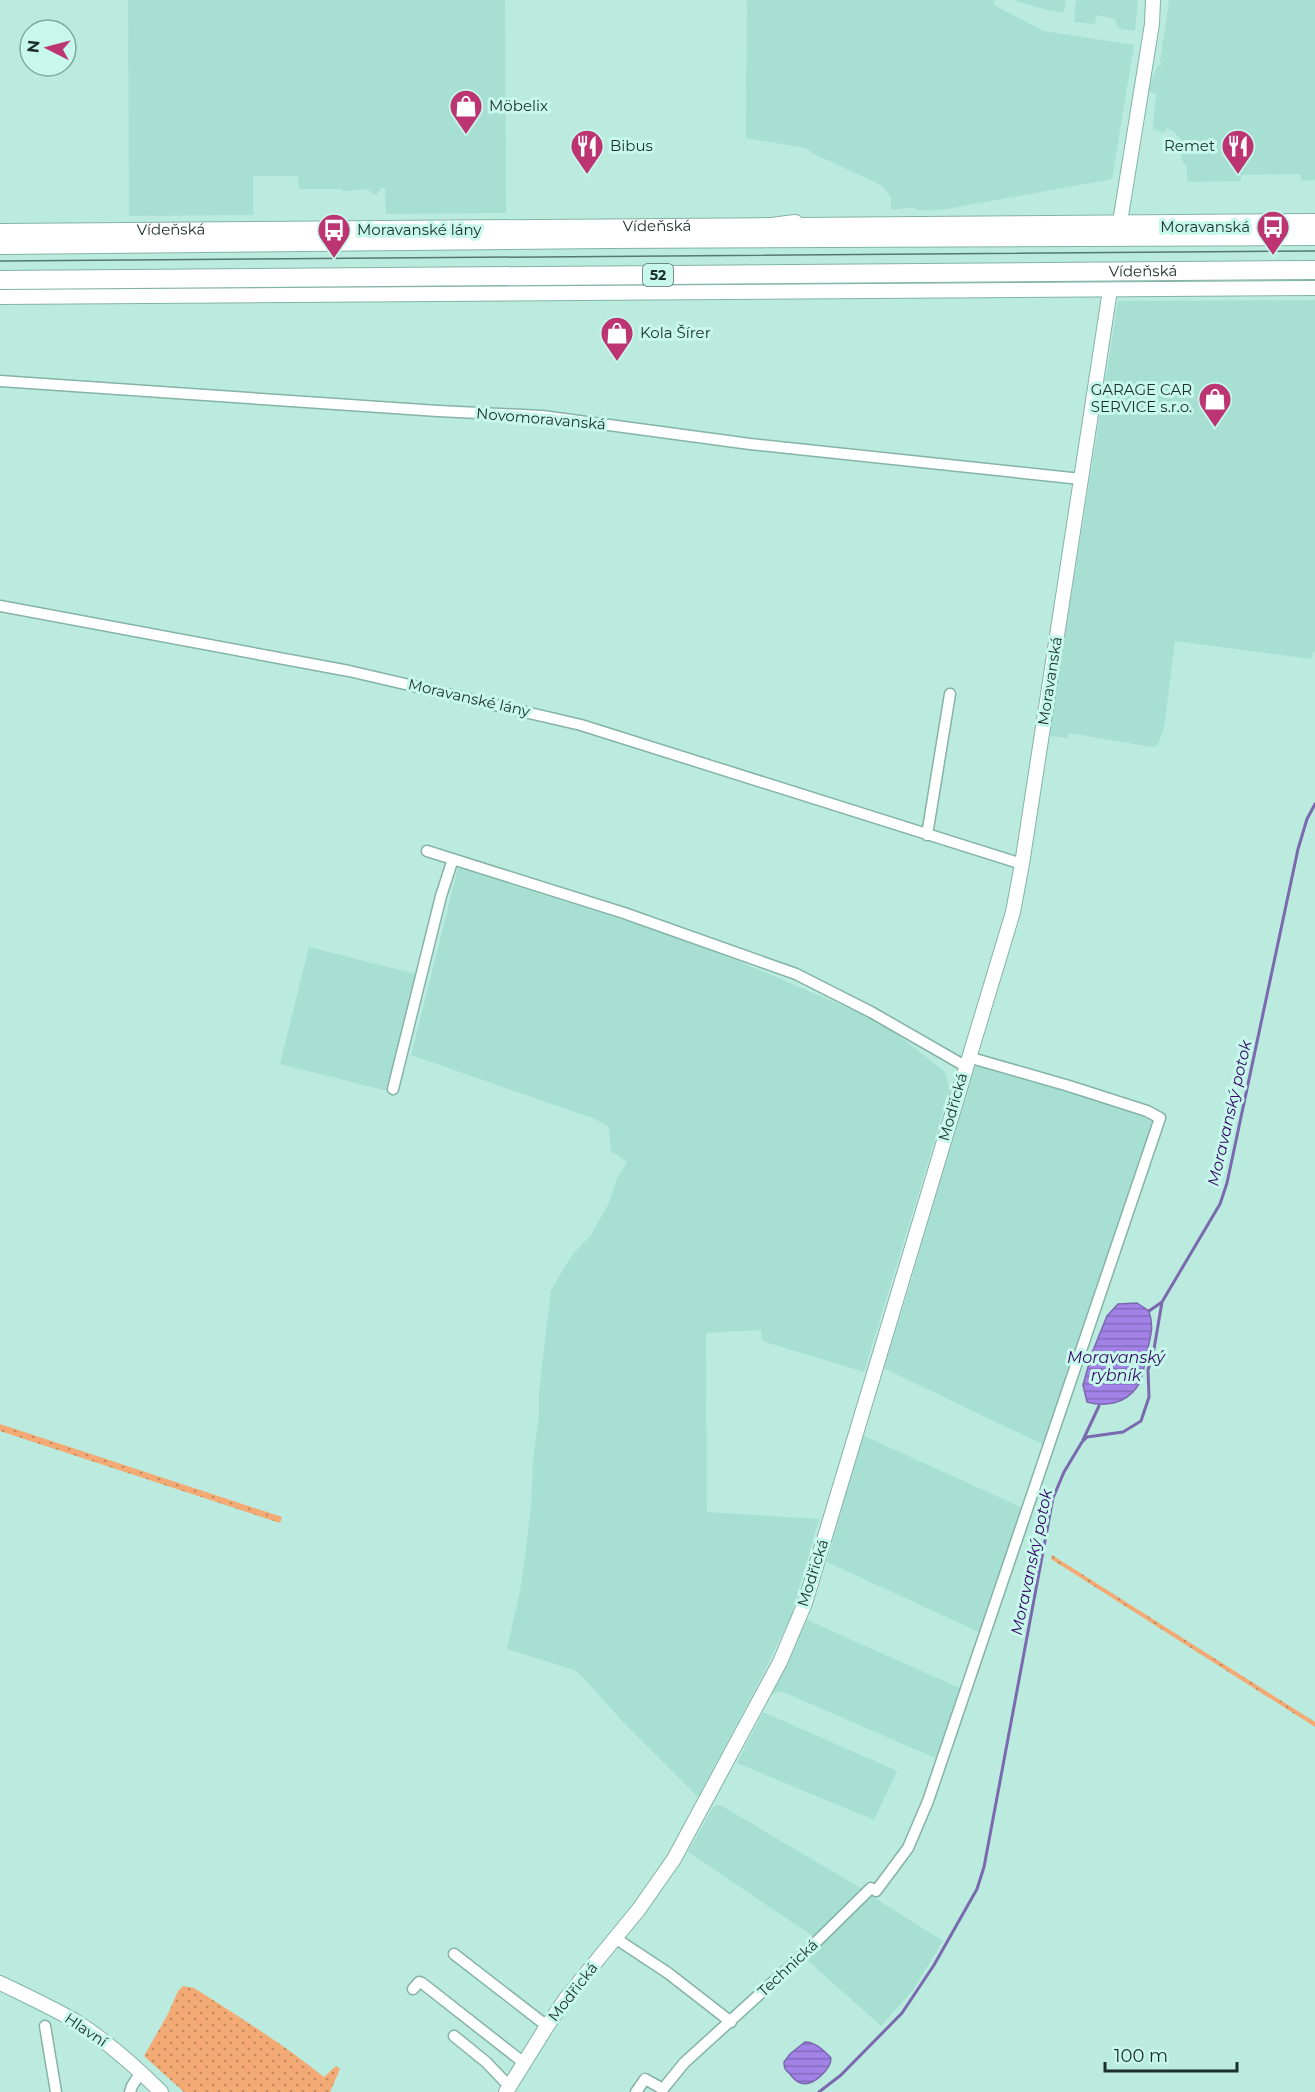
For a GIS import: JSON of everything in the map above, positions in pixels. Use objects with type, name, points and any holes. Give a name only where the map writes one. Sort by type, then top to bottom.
[{"type":"highway","points":[[607,239],[795,225]]},
{"type":"highway","name":"Vídeňská","points":[[0,245],[607,239],[1315,236]]},
{"type":"highway","name":"Vídeňská","points":[[0,280],[1315,270]]},
{"type":"street","points":[[1120,222],[1152,24],[1153,0]]},
{"type":"street","name":"Vídeňská","points":[[0,231],[1315,220]]},
{"type":"street","name":"Vídeňská","points":[[0,297],[1315,288]]},
{"type":"street","name":"Moravanská","points":[[967,1061],[1013,912],[1022,864],[1110,290]]},
{"type":"street","name":"Novomoravanská","points":[[0,381],[542,416],[750,444],[1081,479]]},
{"type":"street","name":"Moravanské lány","points":[[0,606],[349,671],[581,725],[1022,864]]},
{"type":"street","points":[[927,835],[950,694]]},
{"type":"street","points":[[427,851],[624,913],[795,974],[967,1061]]},
{"type":"street","points":[[393,1089],[441,896],[453,859]]},
{"type":"street","name":"Technická","points":[[636,2092],[645,2079],[663,2089],[684,2062],[731,2022],[874,1889],[908,1848],[928,1802],[1160,1118],[1102,1097],[967,1061]]},
{"type":"street","name":"Modřická","points":[[454,2036],[486,2062],[508,2089],[567,1997],[645,1900],[674,1859],[780,1662],[805,1603],[967,1061]]},
{"type":"street","points":[[615,1938],[668,1973],[731,2022]]},
{"type":"street","name":"Modřická","points":[[454,1954],[547,2026]]},
{"type":"street","points":[[413,1989],[419,1982],[422,1983],[524,2063]]},
{"type":"street","name":"Hlavní","points":[[0,1983],[74,2021],[106,2043],[161,2092]]},
{"type":"street","points":[[45,2026],[56,2092]]},
{"type":"street","points":[[130,2092],[141,2072]]},
{"type":"shaded area","points":[[128,0],[505,0],[506,213],[386,214],[385,188],[381,188],[376,195],[366,189],[342,191],[342,189],[299,189],[298,176],[253,176],[253,215],[129,216]]},
{"type":"shaded area","points":[[747,0],[995,0],[994,5],[1044,31],[1134,45],[1112,179],[941,210],[909,208],[891,210],[891,197],[881,185],[814,154],[806,148],[746,138]]},
{"type":"shaded area","points":[[1013,0],[1066,0],[1064,13]]},
{"type":"shaded area","points":[[1076,0],[1138,0],[1135,31],[1121,29],[1117,26],[1115,19],[1096,15],[1095,24],[1074,22]]},
{"type":"shaded area","points":[[1168,0],[1315,0],[1315,180],[1301,181],[1301,174],[1241,175],[1241,181],[1187,182],[1187,165],[1183,164],[1181,154],[1186,152],[1185,144],[1167,128],[1164,133],[1153,129],[1156,94],[1147,89],[1148,81],[1151,82],[1158,65],[1161,65]]},
{"type":"shaded area","points":[[1315,300],[1315,652],[1311,659],[1175,641],[1164,728],[1158,745],[1152,747],[1069,733],[1068,738],[1049,736],[1118,301]]},
{"type":"shaded area","points":[[458,868],[674,936],[727,956],[883,1023],[945,1072],[950,1090],[864,1372],[762,1341],[761,1330],[706,1333],[707,1512],[819,1519],[791,1617],[698,1797],[574,1670],[507,1649],[524,1564],[539,1414],[539,1392],[551,1290],[572,1255],[591,1235],[609,1203],[617,1178],[627,1162],[611,1151],[609,1127],[595,1119],[411,1055]]},
{"type":"shaded area","points":[[309,947],[424,976],[395,1093],[280,1064]]},
{"type":"shaded area","points":[[976,1066],[984,1066],[1043,1085],[1044,1083],[1152,1119],[1154,1124],[1044,1445],[883,1368],[906,1298],[972,1070]]},
{"type":"shaded area","points":[[0,1424],[282,1517],[280,1523],[0,1431]]},
{"type":"shaded area","points":[[862,1435],[1023,1508],[981,1633],[827,1562]]},
{"type":"shaded area","points":[[1052,1555],[1315,1722],[1315,1727],[1051,1559]]},
{"type":"shaded area","points":[[807,1620],[962,1689],[937,1759],[781,1691],[771,1695]]},
{"type":"shaded area","points":[[763,1712],[897,1771],[874,1820],[737,1763]]},
{"type":"shaded area","points":[[717,1805],[864,1890],[814,1937],[688,1852],[713,1807]]},
{"type":"shaded area","points":[[870,1895],[943,1941],[913,1990],[881,2026],[805,1958]]},
{"type":"shaded area","points":[[183,1986],[194,1988],[227,2009],[324,2077],[336,2066],[340,2069],[330,2092],[184,2092],[144,2056],[178,1991]]},
{"type":"water","name":"Moravanský rybník","points":[[1137,1303],[1149,1311],[1152,1327],[1139,1384],[1121,1401],[1108,1404],[1087,1402],[1083,1385],[1092,1353],[1107,1316],[1118,1304]]},
{"type":"water","points":[[805,2042],[816,2045],[831,2058],[828,2067],[820,2076],[806,2084],[795,2080],[785,2069],[784,2062]]},
{"type":"waterway","name":"Moravanský potok","points":[[819,2092],[841,2075],[902,2013],[934,1965],[977,1889],[984,1867],[1053,1498],[1064,1472],[1087,1437],[1123,1432],[1141,1421],[1149,1397],[1148,1370],[1162,1302],[1220,1204],[1227,1183],[1298,849],[1307,819],[1315,804]]},
{"type":"waterway","points":[[1149,1311],[1162,1302]]},
{"type":"waterway","points":[[1083,1440],[1099,1406]]},
{"type":"tram line","points":[[0,261],[1315,251]]},
{"type":"place","name":"Möbelix","points":[[466,135]]},
{"type":"place","name":"Bibus","points":[[587,175]]},
{"type":"place","name":"Remet","points":[[1238,175]]},
{"type":"place","name":"Moravanská","points":[[1273,256]]},
{"type":"place","name":"Moravanské lány","points":[[334,259]]},
{"type":"place","name":"Kola Šírer","points":[[617,362]]},
{"type":"place","name":"GARAGE CAR SERVICE s.r.o.","points":[[1215,428]]}]
